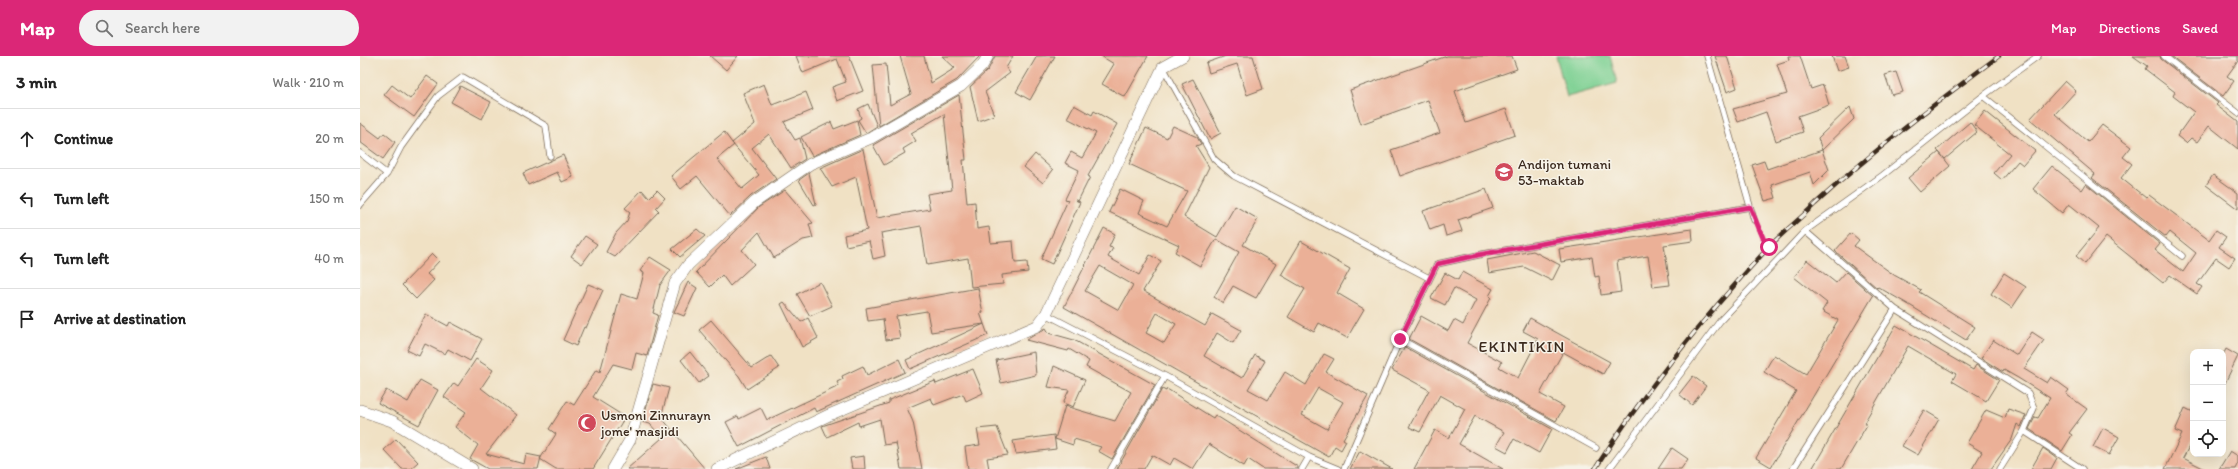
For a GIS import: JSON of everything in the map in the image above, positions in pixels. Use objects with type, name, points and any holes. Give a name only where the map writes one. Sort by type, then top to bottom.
[{"type":"street","points":[[613,469],[630,440],[675,283],[688,265],[755,202],[804,168],[871,138],[960,86],[982,66],[988,56]]},
{"type":"street","points":[[717,469],[829,415],[1037,326],[1046,314],[1163,66],[1180,56]]},
{"type":"street","points":[[360,410],[392,422],[472,469]]},
{"type":"lane","points":[[1707,56],[1754,220]]},
{"type":"lane","points":[[1609,469],[1720,321],[1805,231],[1883,175],[1983,96],[2038,56]]},
{"type":"lane","points":[[2164,56],[2238,113]]},
{"type":"lane","points":[[1163,66],[1214,159],[1234,176],[1429,278]]},
{"type":"lane","points":[[360,205],[388,174],[401,147],[438,96],[463,78],[546,126],[550,156]]},
{"type":"lane","points":[[1983,96],[2182,256]]},
{"type":"lane","points":[[360,152],[388,174]]},
{"type":"lane","points":[[1344,469],[1400,339],[1437,264],[1483,254],[1750,207]]},
{"type":"lane","points":[[1805,231],[1895,309],[2028,393],[2034,408],[2024,431],[2000,469]]},
{"type":"lane","points":[[1793,469],[1895,309]]},
{"type":"lane","points":[[1046,314],[1165,376],[1309,457],[1338,469]]},
{"type":"lane","points":[[1400,339],[1596,448]]},
{"type":"lane","points":[[1111,469],[1165,376]]},
{"type":"lane","points":[[2024,431],[2082,469]]},
{"type":"lane","points":[[1302,469],[1309,457]]},
{"type":"path","points":[[1754,220],[1764,240],[1779,258]]},
{"type":"green space","points":[[1556,56],[1610,56],[1617,83],[1567,97]]},
{"type":"building","points":[[710,56],[738,56],[726,70]]},
{"type":"building","points":[[796,56],[849,56],[863,91],[837,101],[832,87],[846,82],[837,59],[803,73]]},
{"type":"building","points":[[900,56],[924,56],[931,83],[955,68],[942,56],[980,56],[957,80],[879,126],[873,65],[886,64],[890,105],[911,94]]},
{"type":"building","points":[[995,56],[1013,56],[1006,68],[1010,73],[985,92],[994,115],[978,121],[970,87],[988,70]]},
{"type":"building","points":[[1037,56],[1055,56],[1030,100],[1016,92]]},
{"type":"building","points":[[1101,56],[1148,56],[1125,97],[1102,84],[1114,64]]},
{"type":"building","points":[[1226,56],[1253,56],[1263,89],[1247,95],[1237,64],[1209,73],[1206,63]]},
{"type":"building","points":[[1447,56],[1512,56],[1517,69],[1455,91],[1466,123],[1506,109],[1515,135],[1400,176],[1391,150],[1440,133],[1428,100],[1361,124],[1350,90]]},
{"type":"building","points":[[1715,56],[1727,56],[1737,88],[1727,92]]},
{"type":"building","points":[[1788,56],[1800,56],[1811,89],[1823,85],[1829,105],[1798,116],[1803,132],[1776,141],[1766,112],[1738,122],[1733,109],[1787,94],[1777,64],[1789,60]]},
{"type":"building","points":[[1832,56],[1845,56],[1849,67],[1837,71]]},
{"type":"building","points":[[2133,56],[2160,56],[2161,59],[2218,103],[2216,105],[2238,122],[2238,149],[2209,126],[2197,142],[2191,138],[2186,143],[2177,136],[2194,112],[2173,96],[2175,92],[2145,69],[2147,66]]},
{"type":"building","points":[[2171,56],[2238,56],[2238,61],[2227,76],[2234,81],[2223,96]]},
{"type":"building","points":[[1896,72],[1903,92],[1892,95],[1885,75]]},
{"type":"building","points":[[427,76],[438,84],[414,117],[384,95],[392,85],[410,99]]},
{"type":"building","points":[[1193,79],[1221,133],[1210,139],[1182,84]]},
{"type":"building","points":[[2065,81],[2076,91],[2055,114],[2088,142],[2102,125],[2131,147],[2123,157],[2132,164],[2121,178],[2146,198],[2149,195],[2209,240],[2216,230],[2226,237],[2219,247],[2235,258],[2229,267],[2216,258],[2197,284],[2202,287],[2197,294],[2170,275],[2163,283],[2106,237],[2085,264],[2076,256],[2099,228],[2069,204],[2062,213],[2033,189],[2052,166],[2082,190],[2086,184],[2160,244],[2155,250],[2183,272],[2196,253],[2170,232],[2166,237],[2092,178],[2095,174],[2030,119]]},
{"type":"building","points":[[764,84],[772,105],[806,92],[813,110],[784,122],[795,140],[800,138],[805,159],[791,168],[769,134],[752,148],[776,179],[751,196],[730,216],[697,176],[681,189],[671,176],[724,132],[732,143],[755,124],[743,93]],"holes":[[[734,145],[759,175],[742,189],[717,159]]]},
{"type":"building","points":[[460,86],[491,102],[482,119],[451,102]]},
{"type":"building","points":[[959,95],[966,160],[963,160],[967,203],[975,202],[977,229],[989,227],[991,243],[1013,241],[1015,263],[1027,262],[1028,272],[1002,275],[1003,284],[971,287],[968,258],[927,265],[921,226],[881,233],[885,256],[873,259],[869,241],[846,246],[844,235],[867,230],[856,177],[832,187],[820,168],[863,149],[877,218],[930,209],[927,194],[952,190],[944,114],[911,133],[916,141],[903,149],[905,153],[884,165],[873,145]]},
{"type":"building","points":[[868,104],[877,126],[866,133],[858,120],[861,118],[858,109]]},
{"type":"building","points":[[1074,105],[1092,115],[1094,111],[1117,124],[1088,176],[1090,177],[1078,201],[1075,200],[1080,202],[1052,264],[1041,259],[1068,200],[1065,199],[1079,170],[1065,163],[1071,152],[1082,158],[1096,133],[1067,118]]},
{"type":"building","points":[[1850,107],[1854,119],[1822,150],[1818,138]]},
{"type":"building","points":[[1985,111],[2035,151],[2023,165],[2018,161],[2002,180],[1994,173],[2010,154],[1974,125]]},
{"type":"building","points":[[857,120],[860,135],[812,156],[801,137],[831,122],[834,129]]},
{"type":"building","points":[[1970,122],[1977,132],[1945,159],[1937,150]]},
{"type":"building","points":[[360,123],[380,138],[384,133],[395,142],[383,159],[360,142]]},
{"type":"building","points":[[1173,126],[1197,137],[1201,144],[1196,146],[1209,167],[1184,217],[1217,237],[1235,206],[1258,219],[1243,245],[1276,264],[1256,298],[1233,286],[1223,303],[1214,297],[1239,252],[1216,239],[1200,266],[1175,252],[1179,245],[1109,212],[1120,189],[1144,201],[1139,213],[1167,226],[1187,191],[1129,164],[1146,128],[1167,138]]},
{"type":"building","points":[[1822,150],[1829,170],[1814,185],[1810,172],[1772,185],[1776,198],[1765,201],[1752,165],[1764,161],[1767,169]]},
{"type":"building","points":[[1939,152],[1950,166],[1920,192],[1908,178]]},
{"type":"building","points":[[1035,154],[1053,170],[1043,183],[1024,167]]},
{"type":"building","points":[[563,155],[573,177],[562,182],[557,172],[528,185],[523,173]]},
{"type":"building","points":[[809,173],[816,204],[814,205],[799,180]]},
{"type":"building","points":[[2213,175],[2238,193],[2238,209],[2206,185]]},
{"type":"building","points":[[1486,189],[1493,208],[1458,220],[1462,231],[1446,236],[1443,225],[1430,230],[1423,211]]},
{"type":"building","points":[[642,190],[649,198],[657,190],[665,198],[656,208],[659,211],[615,257],[606,252],[616,233],[627,221],[630,212],[625,208]]},
{"type":"building","points":[[785,190],[813,223],[809,224],[813,238],[803,240],[774,258],[759,232],[742,250],[754,264],[730,286],[722,275],[710,287],[696,272],[759,207]]},
{"type":"building","points":[[1104,228],[1115,234],[1109,247],[1113,248],[1108,257],[1139,275],[1150,255],[1161,261],[1143,291],[1205,326],[1212,314],[1241,330],[1233,343],[1217,333],[1204,356],[1242,378],[1255,355],[1265,361],[1248,389],[1268,400],[1285,372],[1306,385],[1324,354],[1334,359],[1326,372],[1368,396],[1343,439],[1346,441],[1341,450],[1335,446],[1329,457],[1064,307]],"holes":[[[1100,266],[1133,285],[1119,310],[1085,291]],[[1157,313],[1176,324],[1164,343],[1146,333]],[[1318,388],[1343,402],[1327,429],[1302,415]]]},
{"type":"building","points":[[697,229],[705,236],[680,257],[672,249]]},
{"type":"building","points":[[1692,229],[1693,241],[1664,245],[1670,285],[1653,287],[1648,256],[1617,261],[1621,292],[1601,295],[1599,276],[1595,277],[1592,257],[1561,262],[1559,249]]},
{"type":"building","points":[[1851,233],[1859,240],[1854,246],[1894,275],[1921,290],[1919,292],[1975,327],[1966,340],[1911,306],[1878,287],[1877,288],[1835,251]]},
{"type":"building","points":[[585,236],[597,244],[582,264],[571,256]]},
{"type":"building","points":[[1301,241],[1350,269],[1337,293],[1364,309],[1347,338],[1319,323],[1314,332],[1288,317],[1305,289],[1281,275]]},
{"type":"building","points":[[1533,251],[1560,265],[1552,281],[1524,267],[1489,273],[1487,260]]},
{"type":"building","points":[[432,254],[439,261],[427,274],[434,280],[416,299],[402,285]]},
{"type":"building","points":[[650,257],[671,270],[660,285],[653,313],[658,315],[647,356],[636,353],[632,369],[613,364],[593,397],[625,417],[593,469],[556,469],[540,459],[556,434],[549,429],[567,401],[574,405],[596,370],[600,372],[621,294],[637,299],[644,273],[640,271]]},
{"type":"building","points":[[1807,260],[1836,283],[1846,272],[1873,296],[1771,467],[1756,458],[1796,391],[1764,372],[1774,355],[1806,374],[1838,320],[1822,311],[1827,303],[1794,277]]},
{"type":"building","points":[[1462,272],[1493,289],[1489,296],[1491,298],[1467,343],[1502,362],[1499,367],[1518,378],[1538,339],[1523,331],[1530,318],[1610,362],[1603,374],[1563,352],[1540,394],[1564,407],[1556,421],[1409,339],[1421,316],[1448,331],[1454,320],[1463,325],[1476,300],[1454,288],[1445,305],[1431,298],[1445,273],[1458,280]]},
{"type":"building","points":[[2004,273],[2026,287],[2012,308],[1991,294]]},
{"type":"building","points":[[688,282],[697,288],[684,316],[674,312]]},
{"type":"building","points":[[820,282],[832,306],[810,316],[797,294]]},
{"type":"building","points":[[588,284],[603,290],[576,346],[563,340]]},
{"type":"building","points":[[978,288],[983,313],[980,313],[984,324],[931,332],[927,311],[896,316],[900,338],[886,340],[883,319],[868,321],[866,308]]},
{"type":"building","points":[[784,302],[801,322],[808,318],[818,338],[802,347],[781,304]]},
{"type":"building","points":[[426,314],[448,326],[450,322],[482,339],[470,361],[448,349],[445,354],[425,344],[419,356],[407,350]]},
{"type":"building","points":[[711,320],[752,368],[771,356],[779,368],[747,389],[739,376],[699,330]]},
{"type":"building","points":[[984,324],[988,335],[910,369],[906,360]]},
{"type":"building","points":[[1896,325],[1973,370],[1976,365],[1999,380],[1986,401],[1952,381],[1956,374],[1908,346],[1864,423],[1867,425],[1841,469],[1812,469]]},
{"type":"building","points":[[1046,328],[1049,333],[1074,340],[1155,385],[1112,459],[1098,451],[1101,447],[1074,439],[1073,445],[1055,439],[1065,406],[1115,421],[1131,392],[1086,367],[1089,361],[1069,349],[1068,351],[1026,340]]},
{"type":"building","points":[[2032,332],[2044,340],[2024,369],[2047,383],[2051,377],[2069,390],[2066,394],[2087,409],[2069,433],[2072,435],[2062,451],[2029,429],[2035,417],[2038,418],[2050,398],[2018,378],[2004,370],[2003,372],[1981,358],[1993,340],[2017,355]]},
{"type":"building","points":[[1405,347],[1552,429],[1539,453],[1514,439],[1507,452],[1496,446],[1504,432],[1475,416],[1459,444],[1503,469],[1414,469],[1435,430],[1449,438],[1465,409],[1440,395],[1420,432],[1409,427],[1429,390],[1392,370]]},
{"type":"building","points":[[2226,349],[2238,356],[2226,381]]},
{"type":"building","points":[[690,352],[709,376],[699,383],[681,360]]},
{"type":"building","points":[[1034,352],[1036,375],[1001,383],[996,360]]},
{"type":"building","points":[[476,359],[493,370],[481,388],[516,415],[486,454],[524,464],[526,454],[541,457],[538,469],[488,469],[470,459],[478,445],[455,427],[466,412],[444,397],[454,383],[458,386]]},
{"type":"building","points":[[899,359],[905,372],[816,412],[814,408],[739,447],[726,422],[738,416],[739,419],[761,408],[767,420],[839,386],[837,382],[843,379],[842,376],[863,366],[867,375]]},
{"type":"building","points":[[1054,366],[1085,380],[1073,407],[1063,403],[1069,390],[1048,387]]},
{"type":"building","points":[[973,369],[983,393],[966,401],[963,394],[934,405],[931,398],[907,408],[913,422],[922,469],[901,469],[896,443],[884,445],[880,419],[859,426],[858,422],[827,437],[822,426],[889,403],[889,400],[935,381],[936,384]]},
{"type":"building","points":[[1693,376],[1706,386],[1692,405],[1679,394]]},
{"type":"building","points":[[420,380],[438,390],[419,425],[378,403],[386,390],[408,402]]},
{"type":"building","points":[[653,384],[669,388],[661,417],[705,469],[627,469],[662,438],[650,424],[642,422]]},
{"type":"building","points":[[1162,389],[1166,391],[1167,389],[1213,418],[1215,415],[1298,467],[1298,469],[1263,469],[1248,459],[1244,466],[1209,444],[1193,469],[1174,458],[1170,465],[1152,455],[1144,469],[1117,469]]},
{"type":"building","points":[[2185,408],[2190,410],[2190,445],[2183,458],[2205,469],[2165,469],[2182,434],[2175,431]]},
{"type":"building","points":[[2008,409],[2026,415],[2021,427],[2017,424],[2012,439],[1991,469],[1972,469],[1982,452],[1967,443],[1986,410],[2005,418]]},
{"type":"building","points":[[1924,410],[1939,419],[1918,455],[1902,446]]},
{"type":"building","points":[[997,427],[1008,455],[987,458],[989,469],[968,469],[965,447],[980,445],[977,429]]},
{"type":"building","points":[[2103,428],[2119,437],[2109,455],[2093,447]]},
{"type":"building","points":[[1054,435],[1056,449],[1016,454],[1013,441]]},
{"type":"building","points":[[396,439],[418,462],[410,469],[402,469],[384,450]]},
{"type":"building","points":[[1672,448],[1688,459],[1681,469],[1658,469]]},
{"type":"building","points":[[2043,448],[2057,458],[2051,469],[2031,469]]},
{"type":"building","points":[[1360,451],[1392,469],[1350,469]]},
{"type":"building","points":[[2230,451],[2238,456],[2238,463],[2235,469],[2219,469]]},
{"type":"building","points":[[864,456],[865,469],[852,469],[850,458]]},
{"type":"building","points":[[766,457],[770,469],[736,469]]},
{"type":"railway","points":[[1595,469],[1634,411],[1677,354],[1721,300],[1774,242],[1837,184],[1882,146],[1999,56]]},
{"type":"place","name":"Andijon tumani 53-maktab","points":[[1504,172]]},
{"type":"place","name":"Usmoni Zinnurayn jome' masjidi","points":[[587,423]]},
{"type":"district","name":"EKINTIKIN","points":[[1522,346]]},
{"type":"route","points":[[1400,339],[1437,264],[1483,254],[1750,207],[1754,220],[1769,247]]}]
